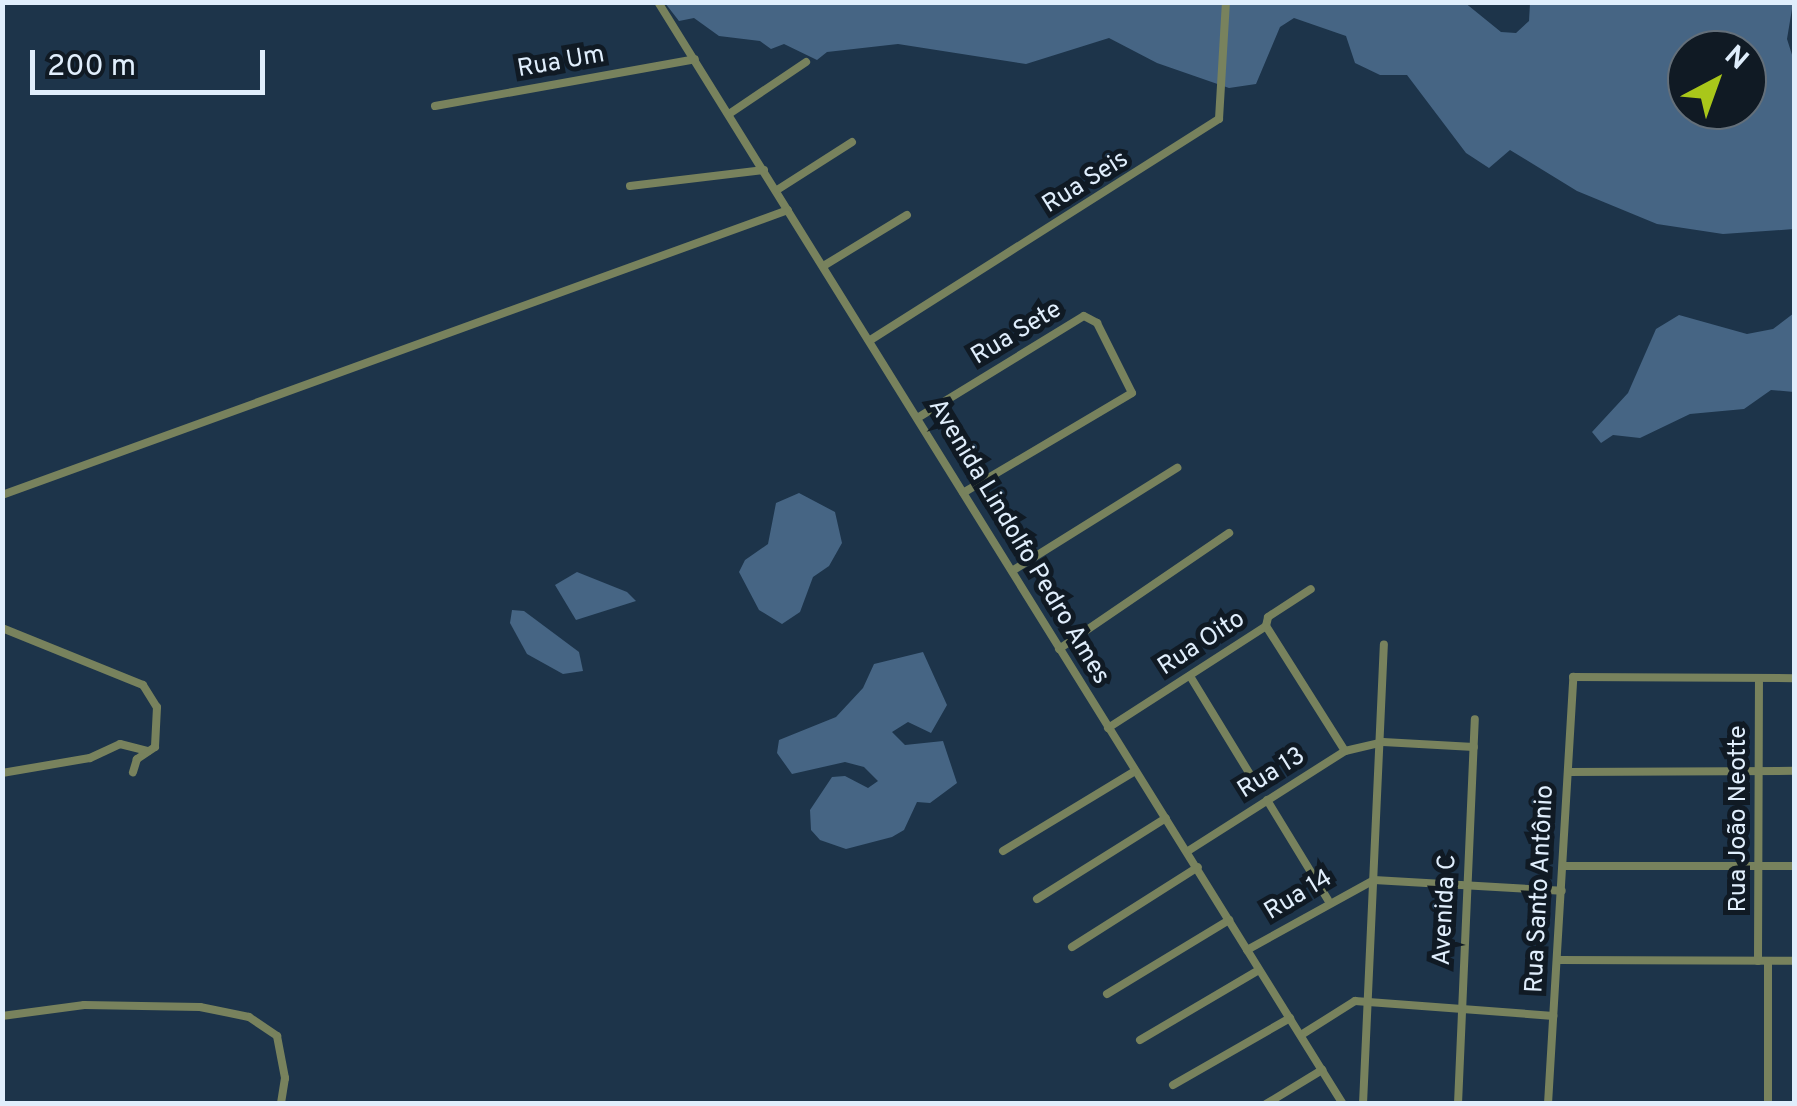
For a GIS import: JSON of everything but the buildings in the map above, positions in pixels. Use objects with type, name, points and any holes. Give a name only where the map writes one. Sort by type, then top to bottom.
[{"type":"street","name":"Avenida Lindolfo Pedro Ames","points":[[658,2],[872,339],[1059,649],[1343,1104]]},
{"type":"street","name":"Rua Seis","points":[[872,339],[1219,119],[1226,2]]},
{"type":"street","name":"Rua Um","points":[[435,106],[695,60]]},
{"type":"street","points":[[729,114],[806,62]]},
{"type":"street","points":[[777,190],[852,142]]},
{"type":"street","points":[[630,186],[764,170]]},
{"type":"street","points":[[2,495],[788,210]]},
{"type":"street","points":[[825,265],[907,216]]},
{"type":"street","name":"Rua Sete","points":[[919,417],[1084,316],[1097,323],[1132,393],[963,493]]},
{"type":"street","points":[[1012,571],[1177,468]]},
{"type":"street","points":[[1059,649],[1229,533]]},
{"type":"street","name":"Rua Oito","points":[[1108,728],[1266,626],[1268,617],[1311,589]]},
{"type":"street","points":[[1266,626],[1346,751]]},
{"type":"street","points":[[2,628],[143,685],[157,707],[155,747],[133,772]]},
{"type":"street","points":[[1363,1104],[1383,742],[1384,644]]},
{"type":"street","points":[[1190,676],[1254,781]]},
{"type":"street","name":"Rua Santo Antônio","points":[[1548,1104],[1573,677],[1759,678]]},
{"type":"street","points":[[1759,678],[1794,678]]},
{"type":"street","name":"Rua João Neotte","points":[[1759,678],[1768,1104]]},
{"type":"street","name":"Avenida C","points":[[1458,1104],[1475,719]]},
{"type":"street","name":"Rua 13","points":[[1188,851],[1346,751],[1383,742],[1474,747]]},
{"type":"street","points":[[2,774],[90,758],[120,744],[149,751]]},
{"type":"street","points":[[1003,851],[1135,770]]},
{"type":"street","points":[[1568,772],[1794,771]]},
{"type":"street","points":[[1267,800],[1328,900]]},
{"type":"street","points":[[1038,899],[1166,818]]},
{"type":"street","points":[[1564,866],[1794,866]]},
{"type":"street","points":[[1072,947],[1198,867]]},
{"type":"street","points":[[1374,880],[1562,891]]},
{"type":"street","name":"Rua 14","points":[[1247,950],[1328,900],[1374,880]]},
{"type":"street","points":[[1106,994],[1229,920]]},
{"type":"street","points":[[1558,960],[1794,961]]},
{"type":"street","points":[[1140,1040],[1259,970]]},
{"type":"street","points":[[1301,1035],[1355,1001],[1368,1000],[1553,1016]]},
{"type":"street","points":[[2,1016],[84,1005],[200,1007],[250,1017],[277,1036],[285,1078],[282,1104]]},
{"type":"street","points":[[1173,1085],[1290,1018]]},
{"type":"street","points":[[1266,1104],[1322,1070]]},
{"type":"shaded area","points":[[1464,2],[1501,32],[1516,33],[1529,21],[1530,3],[1793,3],[1787,39],[1794,61],[1794,229],[1723,234],[1657,224],[1577,191],[1510,150],[1489,168],[1466,153],[1407,75],[1380,75],[1355,63],[1346,36],[1294,18],[1280,27],[1256,84],[1229,88],[1157,63],[1109,38],[1026,64],[898,44],[827,52],[817,60],[784,44],[771,49],[760,41],[719,36],[694,18],[679,21],[665,3]]},
{"type":"shaded area","points":[[1794,313],[1794,392],[1771,390],[1744,409],[1690,414],[1640,438],[1613,435],[1601,443],[1592,432],[1628,393],[1656,329],[1679,315],[1747,334],[1773,329]]},
{"type":"shaded area","points":[[799,493],[835,512],[842,543],[829,566],[813,577],[800,612],[782,624],[759,610],[739,572],[745,560],[768,544],[776,503]]},
{"type":"shaded area","points":[[577,572],[627,592],[636,601],[576,620],[555,585]]},
{"type":"shaded area","points":[[512,610],[524,611],[579,652],[583,671],[563,674],[527,654],[510,623]]},
{"type":"shaded area","points":[[923,652],[947,705],[931,733],[908,722],[892,732],[905,745],[943,741],[957,783],[930,803],[917,802],[904,830],[892,837],[846,849],[820,840],[811,830],[810,810],[832,777],[845,776],[868,788],[878,781],[864,767],[845,762],[792,774],[777,753],[779,740],[836,717],[863,688],[874,664]]}]
